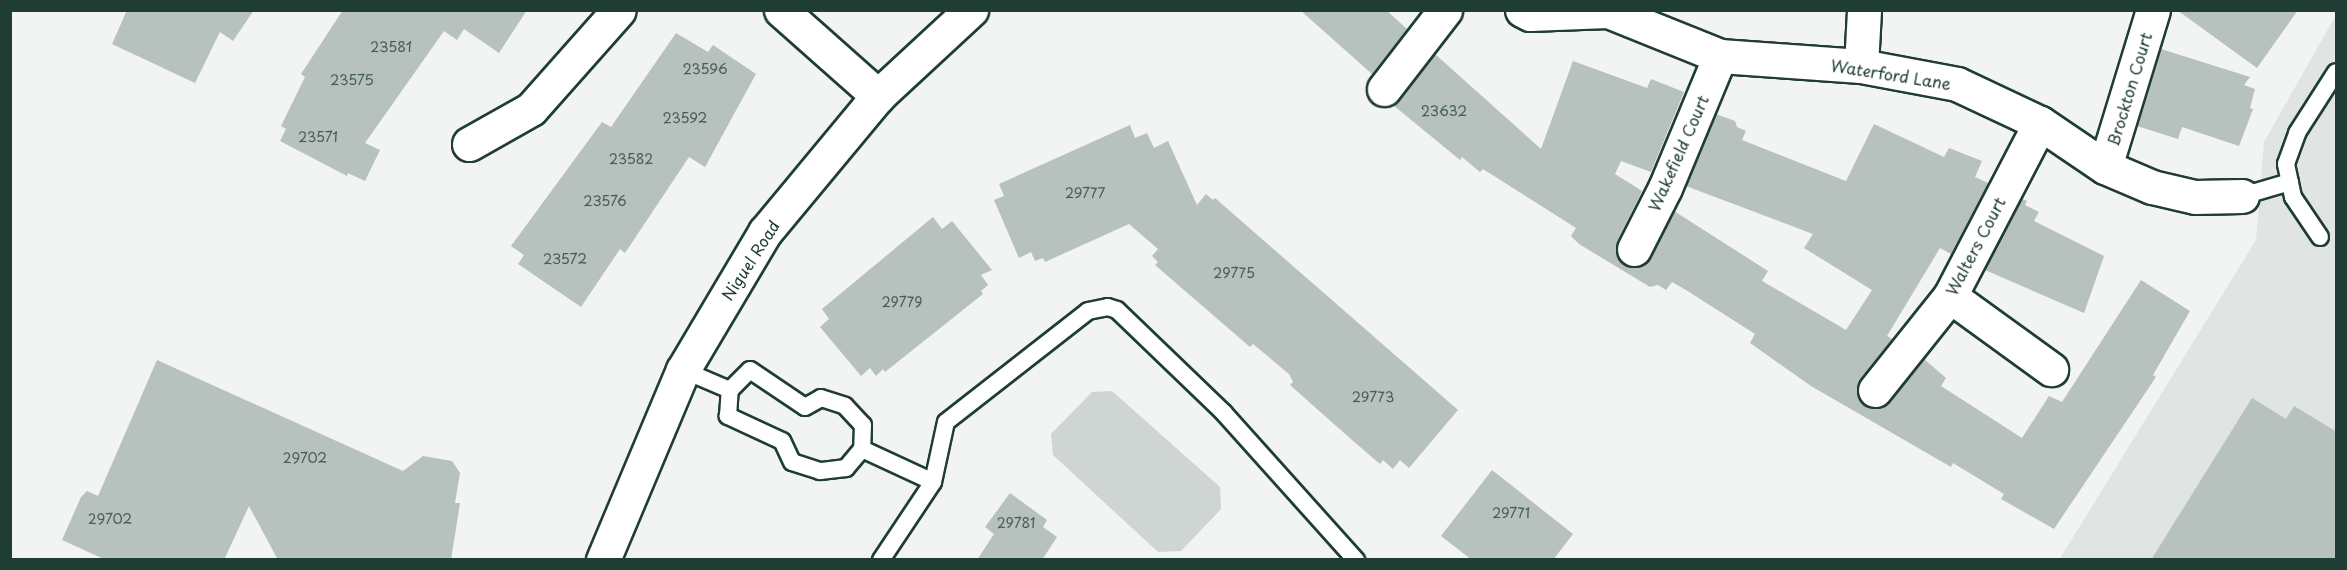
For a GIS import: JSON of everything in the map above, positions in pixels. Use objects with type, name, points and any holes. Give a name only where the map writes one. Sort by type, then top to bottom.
[{"type":"street","points":[[469,144],[531,109],[619,10]]},
{"type":"street","points":[[781,10],[878,96]]},
{"type":"street","name":"Niguel Road","points":[[603,560],[683,370],[765,232],[878,96],[971,10]]},
{"type":"street","points":[[1384,89],[1445,10]]},
{"type":"street","name":"Waterford Lane","points":[[1522,10],[1530,14],[1608,11],[1720,56],[1861,66],[1957,84],[2040,123],[2105,167],[2152,187],[2195,197],[2242,196]]},
{"type":"street","points":[[1861,66],[1864,10]]},
{"type":"street","name":"Brockton Court","points":[[2105,167],[2153,10]]},
{"type":"street","name":"Wakefield Court","points":[[1634,249],[1665,188],[1720,56]]},
{"type":"street","name":"Walters Court","points":[[1875,390],[1950,296],[2040,123]]},
{"type":"street","points":[[1950,296],[2051,369]]},
{"type":"lane","points":[[2320,237],[2293,197],[2286,164],[2290,149],[2337,72]]},
{"type":"lane","points":[[2242,196],[2290,182]]},
{"type":"lane","points":[[881,560],[933,482],[946,422],[1088,311],[1108,307],[1117,310],[1224,413],[1356,560]]},
{"type":"lane","points":[[683,370],[730,390]]},
{"type":"lane","points":[[750,370],[804,408],[821,398],[845,406],[862,425],[862,449],[846,468],[820,471],[792,462],[782,441],[728,416],[730,390],[750,370]]},
{"type":"lane","points":[[862,449],[933,482]]},
{"type":"shaded area","points":[[2336,15],[2336,559],[2059,560],[2256,240],[2264,142]]},
{"type":"shaded area","points":[[1112,391],[1220,487],[1221,509],[1181,551],[1158,552],[1053,455],[1051,434],[1092,392]]},
{"type":"building","points":[[127,10],[254,10],[233,41],[220,32],[195,83],[112,44]]},
{"type":"building","points":[[343,10],[527,10],[499,53],[464,29],[457,40],[444,31],[365,143],[380,150],[365,181],[348,173],[347,176],[280,141],[286,129],[281,126],[305,77],[301,74]]},
{"type":"building","points":[[1300,10],[1386,10],[1407,29],[1372,74]]},
{"type":"building","points":[[2177,10],[2298,10],[2257,68]]},
{"type":"building","points":[[676,33],[708,52],[713,45],[756,74],[705,167],[689,157],[625,253],[620,249],[581,307],[518,264],[524,255],[511,246],[602,122],[611,127]]},
{"type":"building","points":[[2161,49],[2250,77],[2244,85],[2255,89],[2250,108],[2253,109],[2239,146],[2182,127],[2178,139],[2137,126]]},
{"type":"building","points":[[1435,54],[1541,149],[1573,61],[1647,88],[1651,79],[1684,92],[1651,172],[1621,161],[1615,174],[1642,191],[1617,241],[1619,260],[1634,268],[1645,264],[1674,211],[1768,271],[1762,281],[1846,330],[1872,290],[1804,248],[1813,234],[1686,186],[1716,114],[1735,121],[1737,127],[1746,131],[1742,140],[1846,181],[1874,124],[1944,157],[1949,148],[1982,161],[1975,177],[1988,183],[1951,254],[1940,248],[1887,336],[1892,339],[1860,379],[1858,397],[1872,408],[1889,402],[1924,359],[1946,378],[1941,386],[2022,438],[2049,396],[2062,402],[2141,280],[2190,311],[2153,375],[2156,377],[2054,529],[2001,499],[2004,494],[1953,463],[1951,467],[1811,386],[1750,343],[1755,334],[1686,290],[1672,282],[1666,290],[1658,285],[1650,287],[1579,244],[1571,236],[1576,228],[1483,169],[1480,172],[1462,157],[1460,160],[1393,105]]},
{"type":"building","points":[[1130,125],[1135,138],[1147,133],[1154,148],[1168,141],[1197,205],[1206,194],[1213,200],[1215,198],[1458,410],[1409,468],[1400,460],[1393,469],[1383,460],[1380,464],[1352,440],[1290,385],[1293,382],[1289,374],[1253,344],[1250,347],[1155,265],[1158,262],[1152,256],[1158,249],[1129,224],[1045,262],[1043,258],[1035,261],[1031,252],[1019,258],[994,200],[1004,196],[999,184]]},
{"type":"building","points":[[2022,199],[2027,201],[2025,205],[2039,212],[2034,221],[2104,256],[2084,313],[1985,270]]},
{"type":"building","points":[[933,217],[942,229],[952,221],[992,270],[981,275],[988,285],[981,291],[983,294],[885,372],[883,369],[876,376],[870,368],[861,376],[820,327],[829,319],[822,309]]},
{"type":"building","points":[[157,360],[403,471],[423,456],[452,461],[460,473],[455,503],[460,503],[451,560],[278,560],[249,506],[224,560],[106,560],[62,540],[81,497],[87,491],[98,496]]},
{"type":"building","points":[[2252,398],[2286,419],[2294,406],[2337,432],[2337,560],[2151,560]]},
{"type":"building","points":[[1492,470],[1573,534],[1553,560],[1472,560],[1441,536]]},
{"type":"building","points":[[1010,493],[1047,520],[1043,527],[1057,537],[1042,560],[977,560],[994,534],[985,527]]}]
